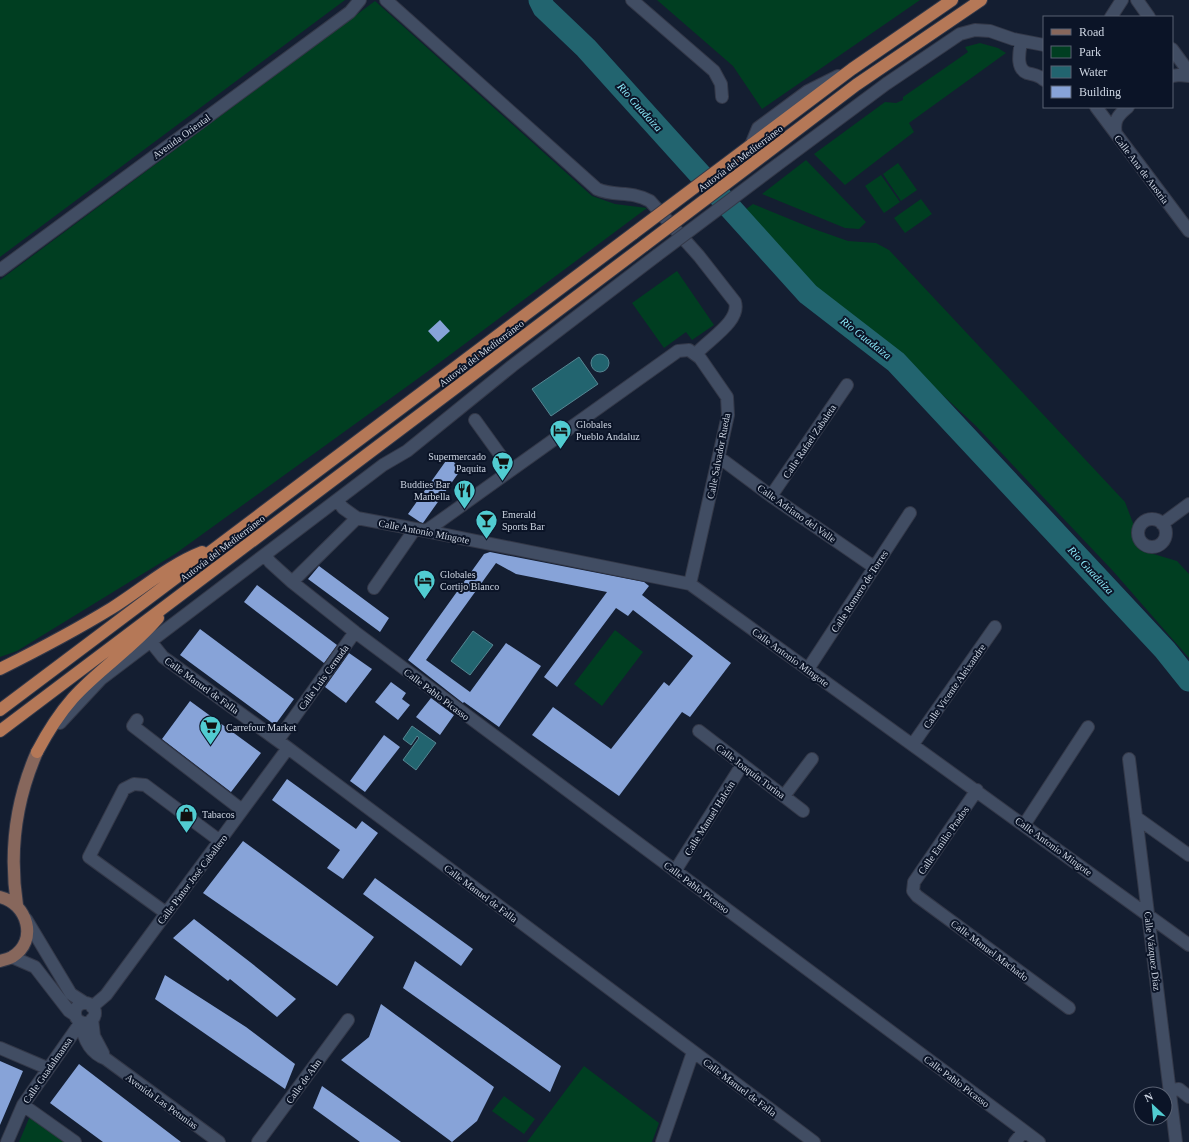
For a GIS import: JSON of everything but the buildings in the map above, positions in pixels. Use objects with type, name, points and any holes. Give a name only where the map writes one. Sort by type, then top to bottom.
[{"type":"highway","name":"Autovía del Mediterráneo","points":[[0,710],[852,69],[952,0]]},
{"type":"highway","name":"Autovía del Mediterráneo","points":[[0,731],[856,85],[981,0]]},
{"type":"highway","points":[[0,669],[31,654],[112,608],[183,560],[218,545]]},
{"type":"highway","points":[[37,752],[59,714],[74,697],[147,632],[171,601]]},
{"type":"main road","points":[[0,961],[12,957],[24,944],[26,936],[25,918],[17,905],[13,876],[16,820],[24,786],[37,752]]},
{"type":"main road","points":[[0,897],[17,905]]},
{"type":"street","name":"Avenida Oriental","points":[[0,270],[350,12],[360,0]]},
{"type":"street","points":[[374,588],[420,530],[511,470],[678,351],[689,350],[696,354],[732,320],[736,312],[735,302],[699,256],[650,202],[641,196],[604,192],[597,189],[386,0]]},
{"type":"street","points":[[632,0],[714,71],[721,84],[722,97]]},
{"type":"street","points":[[1112,16],[1122,0]]},
{"type":"street","points":[[1136,0],[1148,16]]},
{"type":"street","points":[[37,752],[85,695],[101,679],[383,465],[407,450],[512,366],[886,84],[960,34],[975,30],[983,30],[1021,41],[1043,45]]},
{"type":"street","points":[[1021,41],[1019,58],[1022,69],[1026,73],[1034,74],[1043,79]]},
{"type":"street","points":[[1173,50],[1189,72]]},
{"type":"street","points":[[1173,76],[1189,76]]},
{"type":"street","name":"Calle Ana de Austria","points":[[1097,108],[1189,231]]},
{"type":"street","points":[[1116,134],[1115,128],[1117,117],[1127,108]]},
{"type":"street","name":"Calle Salvador Rueda","points":[[690,584],[720,458],[728,415],[727,398],[696,354]]},
{"type":"street","name":"Calle Rafael Zabaleta","points":[[771,496],[847,385]]},
{"type":"street","points":[[476,420],[511,470]]},
{"type":"street","name":"Calle Adriano del Valle","points":[[720,458],[771,496],[874,567]]},
{"type":"street","name":"Calle Antonio Mingote","points":[[337,500],[343,508],[357,518],[690,584],[977,790],[1189,945]]},
{"type":"street","points":[[1162,524],[1189,504]]},
{"type":"street","name":"Calle Romero de Torres","points":[[808,670],[910,513]]},
{"type":"street","points":[[292,582],[357,518]]},
{"type":"street","name":"Calle Pablo Picasso","points":[[265,555],[292,582],[355,632],[1039,1142]]},
{"type":"street","name":"Calle Vicente Aleixandre","points":[[913,744],[996,627]]},
{"type":"street","name":"Calle Luis Cernuda","points":[[278,740],[355,632]]},
{"type":"street","name":"Calle Manuel de Falla","points":[[151,642],[163,657],[278,740],[814,1142]]},
{"type":"street","points":[[137,720],[133,726],[242,810]]},
{"type":"street","points":[[1024,825],[1088,727]]},
{"type":"street","name":"Calle Joaquín Turina","points":[[699,731],[803,811]]},
{"type":"street","name":"Calle Pintor José Caballero","points":[[84,1015],[106,995],[288,748]]},
{"type":"street","points":[[784,796],[812,759]]},
{"type":"street","name":"Calle Vázquez Díaz","points":[[1129,759],[1170,1086]]},
{"type":"street","name":"Calle Manuel Halcón","points":[[675,871],[742,765]]},
{"type":"street","points":[[166,913],[89,857],[124,789],[134,784],[145,785],[220,841]]},
{"type":"street","name":"Calle Emilio Prados","points":[[913,891],[914,882],[977,790]]},
{"type":"street","points":[[1137,818],[1189,855]]},
{"type":"street","name":"Calle Manuel Machado","points":[[913,891],[917,896],[1069,1008]]},
{"type":"street","points":[[25,918],[84,1015]]},
{"type":"street","points":[[12,957],[35,966],[69,1011],[84,1015]]},
{"type":"street","name":"Avenida Las Petunias","points":[[84,1015],[83,1036],[86,1042],[99,1057],[106,1059],[219,1142]]},
{"type":"street","name":"Calle Guadalmansa","points":[[7,1142],[23,1105],[84,1015]]},
{"type":"street","name":"Calle de Ahn","points":[[258,1142],[348,1020]]},
{"type":"street","points":[[0,1048],[47,1068]]},
{"type":"street","points":[[662,1142],[693,1052]]},
{"type":"street","points":[[1173,1090],[1179,1089],[1189,1097]]},
{"type":"street","points":[[23,1105],[75,1142]]},
{"type":"street","name":"Calle Vázquez Díaz","points":[[1173,1111],[1176,1142]]},
{"type":"street","points":[[1015,1142],[1024,1131]]},
{"type":"green space","points":[[0,0],[345,0],[0,257]]},
{"type":"green space","points":[[657,0],[920,0],[762,109],[733,66]]},
{"type":"green space","points":[[375,1],[592,196],[615,204],[647,208],[427,372],[175,554],[17,651],[0,657],[0,280]]},
{"type":"green space","points":[[980,43],[998,48],[1006,53],[909,123],[914,132],[845,185],[814,154],[885,102],[896,103],[903,100],[903,97],[968,52],[965,47]]},
{"type":"green space","points":[[806,160],[866,222],[859,229],[845,228],[762,194]]},
{"type":"green space","points":[[898,163],[917,190],[901,201],[883,174]]},
{"type":"green space","points":[[881,175],[900,202],[884,213],[865,186]]},
{"type":"green space","points":[[921,199],[932,214],[905,233],[894,218]]},
{"type":"green space","points":[[753,204],[848,241],[876,243],[889,250],[1125,502],[1133,523],[1133,540],[1140,550],[1177,561],[1189,574],[1189,658],[1113,571],[975,425],[910,365],[849,321],[802,278],[742,212]]},
{"type":"green space","points":[[677,271],[714,325],[692,340],[686,332],[664,348],[632,303]]},
{"type":"green space","points":[[615,630],[643,652],[602,706],[574,684]]},
{"type":"green space","points":[[584,1066],[659,1123],[652,1142],[527,1142]]},
{"type":"green space","points":[[504,1096],[535,1119],[524,1134],[492,1111]]},
{"type":"green space","points":[[30,1116],[64,1142],[19,1142]]},
{"type":"water","points":[[600,354],[606,357],[609,363],[606,369],[600,372],[594,369],[591,363],[594,357]]},
{"type":"water","points":[[579,357],[598,384],[551,416],[532,389]]},
{"type":"water","points":[[473,631],[493,645],[470,675],[451,661]]},
{"type":"water","points":[[412,726],[436,743],[416,770],[403,760],[419,738],[417,736],[411,745],[403,739]]},
{"type":"waterway","name":"Rio Guadaiza","points":[[540,0],[544,8],[586,48],[808,294],[896,362],[1165,650],[1189,680]]},
{"type":"place","name":"Globales Pueblo Andaluz","points":[[561,450]]},
{"type":"place","name":"Supermercado Paquita","points":[[502,482]]},
{"type":"place","name":"Buddies Bar Marbella","points":[[465,510]]},
{"type":"place","name":"Emerald Sports Bar","points":[[486,540]]},
{"type":"place","name":"Globales Cortijo Blanco","points":[[424,600]]},
{"type":"place","name":"Carrefour Market","points":[[210,746]]},
{"type":"place","name":"Tabacos","points":[[186,834]]}]
